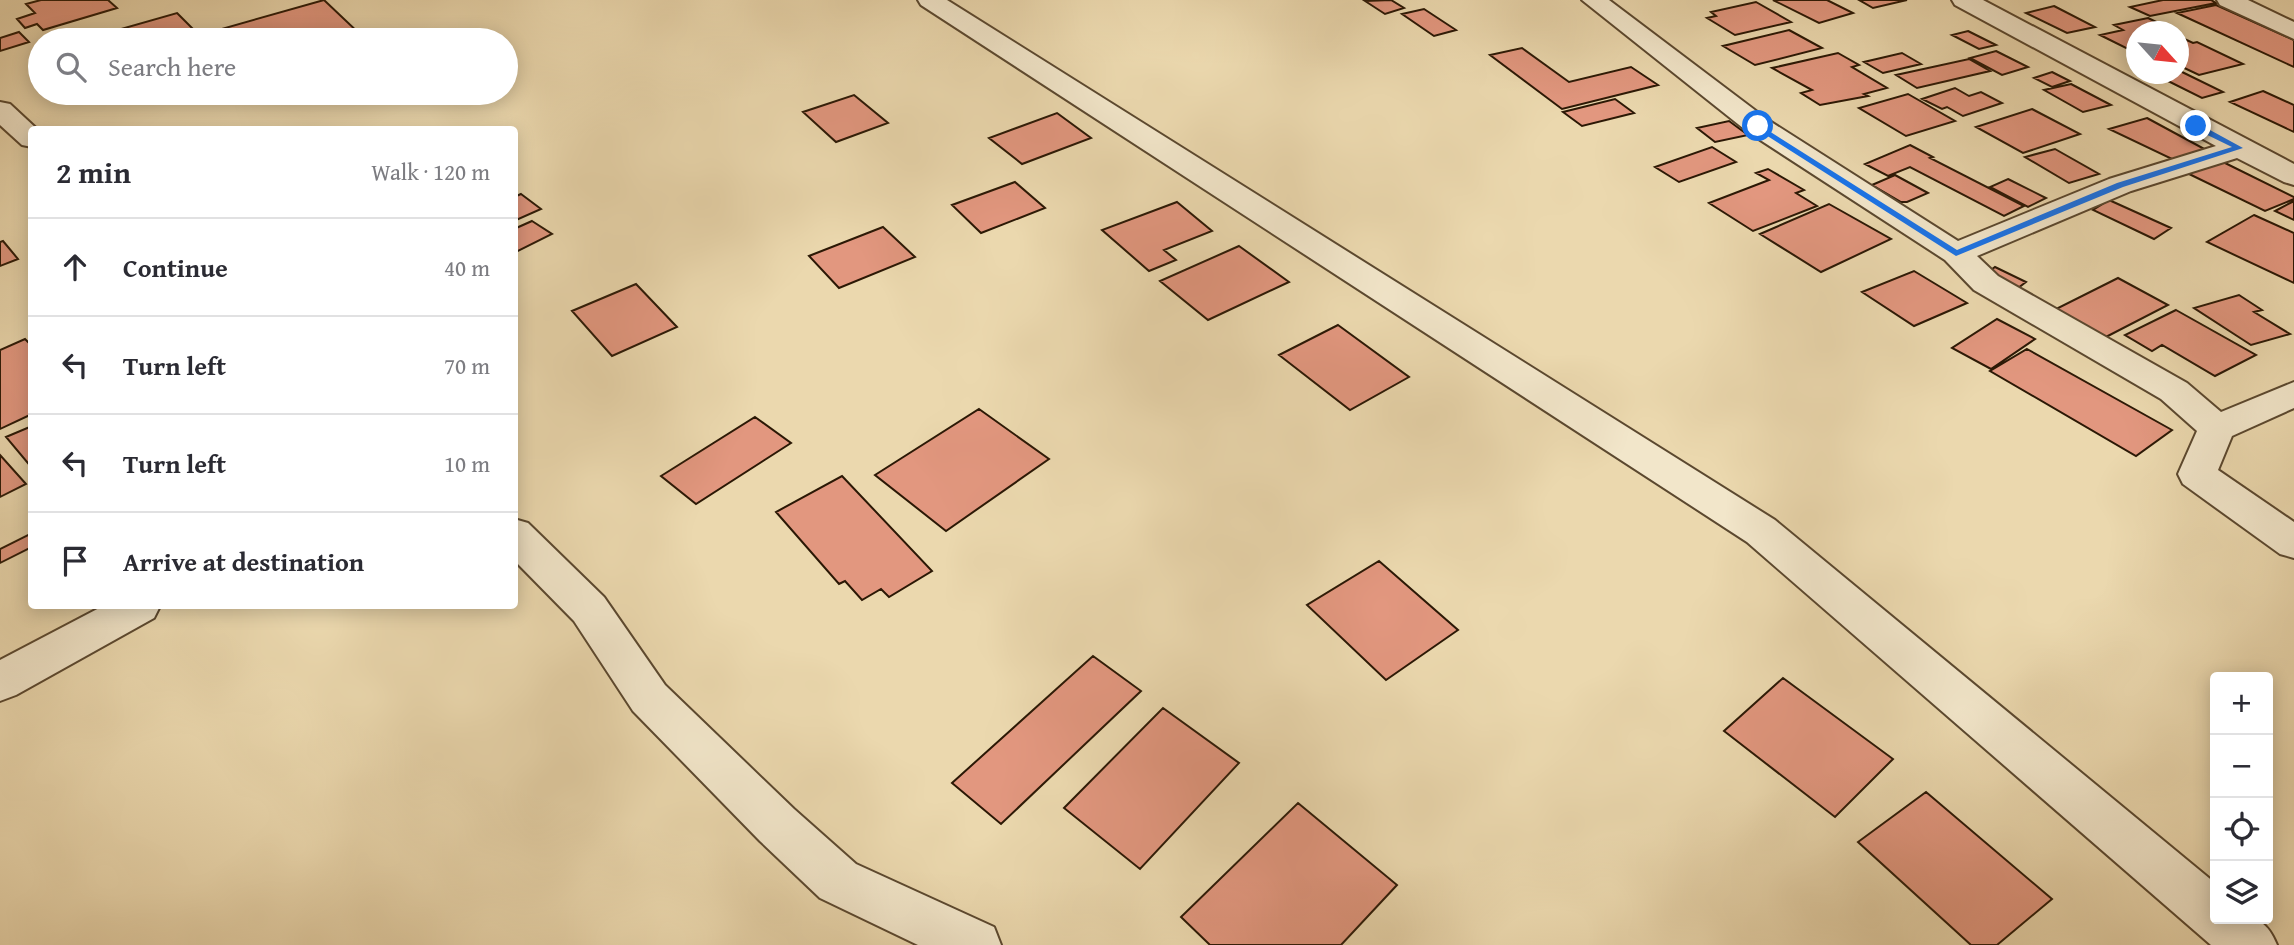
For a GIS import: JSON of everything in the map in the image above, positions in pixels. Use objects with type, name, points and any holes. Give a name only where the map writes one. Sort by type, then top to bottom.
[{"type":"street","points":[[930,0],[1761,531],[2210,911]]},
{"type":"street","points":[[1594,0],[1758,126],[1956,254],[1986,283],[2174,391],[2217,428]]},
{"type":"street","points":[[1964,0],[2021,28],[2294,176]]},
{"type":"street","points":[[2230,0],[2294,31]]},
{"type":"street","points":[[0,110],[28,135]]},
{"type":"street","points":[[1956,254],[2011,228],[2120,185],[2239,148]]},
{"type":"street","points":[[2294,394],[2217,428],[2197,474],[2294,543]]},
{"type":"street","points":[[518,538],[589,609],[649,698],[777,825],[838,881],[975,945]]},
{"type":"street","points":[[0,682],[134,609]]},
{"type":"street","points":[[2226,924],[2251,945]]},
{"type":"building","points":[[41,0],[108,0],[117,8],[50,28],[41,28],[37,24],[25,28],[17,19],[35,13],[26,4]]},
{"type":"building","points":[[324,0],[354,28],[225,28]]},
{"type":"building","points":[[1391,0],[1404,8],[1385,14],[1365,1]]},
{"type":"building","points":[[1773,0],[1827,0],[1853,13],[1819,23]]},
{"type":"building","points":[[1859,0],[1907,0],[1873,8]]},
{"type":"building","points":[[2163,0],[2211,0],[2216,3],[2150,16],[2130,7]]},
{"type":"building","points":[[1756,2],[1791,22],[1735,35],[1707,18],[1716,16],[1711,12]]},
{"type":"building","points":[[2216,5],[2294,40],[2294,67],[2177,13]]},
{"type":"building","points":[[2054,6],[2095,27],[2067,33],[2026,13]]},
{"type":"building","points":[[1424,9],[1456,30],[1434,36],[1402,14]]},
{"type":"building","points":[[177,13],[192,28],[124,28]]},
{"type":"building","points":[[2148,18],[2154,21],[2133,21]]},
{"type":"building","points":[[2126,23],[2126,48],[2100,35],[2123,30],[2114,25]]},
{"type":"building","points":[[1789,30],[1822,48],[1755,65],[1723,46]]},
{"type":"building","points":[[1968,31],[1996,45],[1979,49],[1952,35]]},
{"type":"building","points":[[19,32],[28,42],[0,51],[0,38]]},
{"type":"building","points":[[2189,41],[2197,42],[2243,64],[2199,75],[2189,70]]},
{"type":"building","points":[[1522,48],[1569,82],[1631,67],[1658,85],[1562,109],[1490,55]]},
{"type":"building","points":[[1996,51],[2028,67],[2002,75],[1970,58]]},
{"type":"building","points":[[1838,53],[1859,65],[1852,67],[1887,88],[1864,94],[1868,96],[1820,105],[1801,93],[1812,90],[1772,68]]},
{"type":"building","points":[[1902,53],[1921,64],[1883,73],[1864,62]]},
{"type":"building","points":[[1969,59],[1990,71],[1917,88],[1896,75]]},
{"type":"building","points":[[2052,72],[2070,81],[2052,87],[2034,78]]},
{"type":"building","points":[[2189,75],[2223,92],[2202,98],[2174,84],[2189,84]]},
{"type":"building","points":[[2071,84],[2111,105],[2083,112],[2044,90]]},
{"type":"building","points":[[1955,88],[1969,96],[1981,92],[2002,103],[1963,116],[1947,107],[1942,109],[1922,99]]},
{"type":"building","points":[[2263,91],[2294,105],[2294,132],[2230,102]]},
{"type":"building","points":[[1908,94],[1955,121],[1906,136],[1859,108]]},
{"type":"building","points":[[854,95],[888,123],[836,142],[803,112]]},
{"type":"building","points":[[1615,99],[1634,113],[1582,126],[1563,112]]},
{"type":"building","points":[[2032,109],[2080,134],[2023,153],[1976,127]]},
{"type":"building","points":[[1057,113],[1091,138],[1022,164],[989,138]]},
{"type":"building","points":[[2147,118],[2208,151],[2174,160],[2109,129]]},
{"type":"building","points":[[1729,121],[1748,135],[1715,142],[1697,128]]},
{"type":"building","points":[[1910,145],[2024,206],[2004,216],[1910,167],[1888,176],[1865,164]]},
{"type":"building","points":[[1712,147],[1736,162],[1679,182],[1655,167]]},
{"type":"building","points":[[2055,149],[2099,174],[2069,183],[2025,157]]},
{"type":"building","points":[[2219,160],[2294,199],[2265,211],[2187,173]]},
{"type":"building","points":[[1768,169],[1804,190],[1796,193],[1817,206],[1753,231],[1709,203],[1769,180],[1756,173]]},
{"type":"building","points":[[1895,175],[1928,193],[1901,202],[1872,185]]},
{"type":"building","points":[[2008,179],[2046,198],[2028,207],[1990,187]]},
{"type":"building","points":[[1015,182],[1045,208],[981,233],[952,205]]},
{"type":"building","points":[[521,194],[541,209],[518,219],[518,195]]},
{"type":"building","points":[[2109,200],[2171,228],[2154,239],[2093,210]]},
{"type":"building","points":[[2294,201],[2294,220],[2275,211]]},
{"type":"building","points":[[1177,202],[1212,231],[1164,250],[1176,260],[1149,271],[1102,230]]},
{"type":"building","points":[[1829,204],[1891,239],[1821,272],[1760,234]]},
{"type":"building","points":[[2254,215],[2294,233],[2294,283],[2207,242]]},
{"type":"building","points":[[532,221],[552,234],[518,251],[518,227]]},
{"type":"building","points":[[883,227],[915,257],[839,288],[809,256]]},
{"type":"building","points":[[3,241],[18,259],[0,266],[0,242]]},
{"type":"building","points":[[1239,246],[1289,282],[1208,320],[1160,281]]},
{"type":"building","points":[[1995,267],[2026,282],[2018,288],[1987,273]]},
{"type":"building","points":[[1914,271],[1967,303],[1914,326],[1862,292]]},
{"type":"building","points":[[2118,278],[2168,305],[2102,339],[2052,311]]},
{"type":"building","points":[[636,284],[677,327],[612,356],[572,311]]},
{"type":"building","points":[[2239,295],[2262,310],[2254,312],[2290,334],[2251,345],[2194,308]]},
{"type":"building","points":[[2176,310],[2256,355],[2215,376],[2162,345],[2152,351],[2125,335]]},
{"type":"building","points":[[1997,319],[2035,339],[1991,369],[1952,348]]},
{"type":"building","points":[[1338,325],[1409,377],[1350,410],[1279,355]]},
{"type":"building","points":[[25,339],[28,342],[28,416],[0,429],[0,350]]},
{"type":"building","points":[[2027,349],[2172,430],[2136,456],[1990,371]]},
{"type":"building","points":[[979,409],[1049,459],[946,531],[875,475]]},
{"type":"building","points":[[755,417],[791,443],[696,504],[661,476]]},
{"type":"building","points":[[28,428],[28,463],[6,437]]},
{"type":"building","points":[[0,455],[26,484],[0,497]]},
{"type":"building","points":[[842,476],[932,571],[889,597],[881,589],[862,600],[845,581],[839,584],[776,512]]},
{"type":"building","points":[[28,535],[28,549],[0,563],[0,549]]},
{"type":"building","points":[[1379,561],[1458,630],[1386,680],[1307,605]]},
{"type":"building","points":[[1093,656],[1141,691],[1001,824],[952,783]]},
{"type":"building","points":[[1783,678],[1893,759],[1835,817],[1724,731]]},
{"type":"building","points":[[1163,708],[1239,763],[1140,869],[1064,808]]},
{"type":"building","points":[[1926,792],[2052,899],[1997,945],[1971,945],[1858,842]]},
{"type":"building","points":[[1298,803],[1397,885],[1341,945],[1210,945],[1181,917]]},
{"type":"route","points":[[1758,126],[1956,254],[2011,228],[2120,185],[2239,148],[2196,126]]}]
